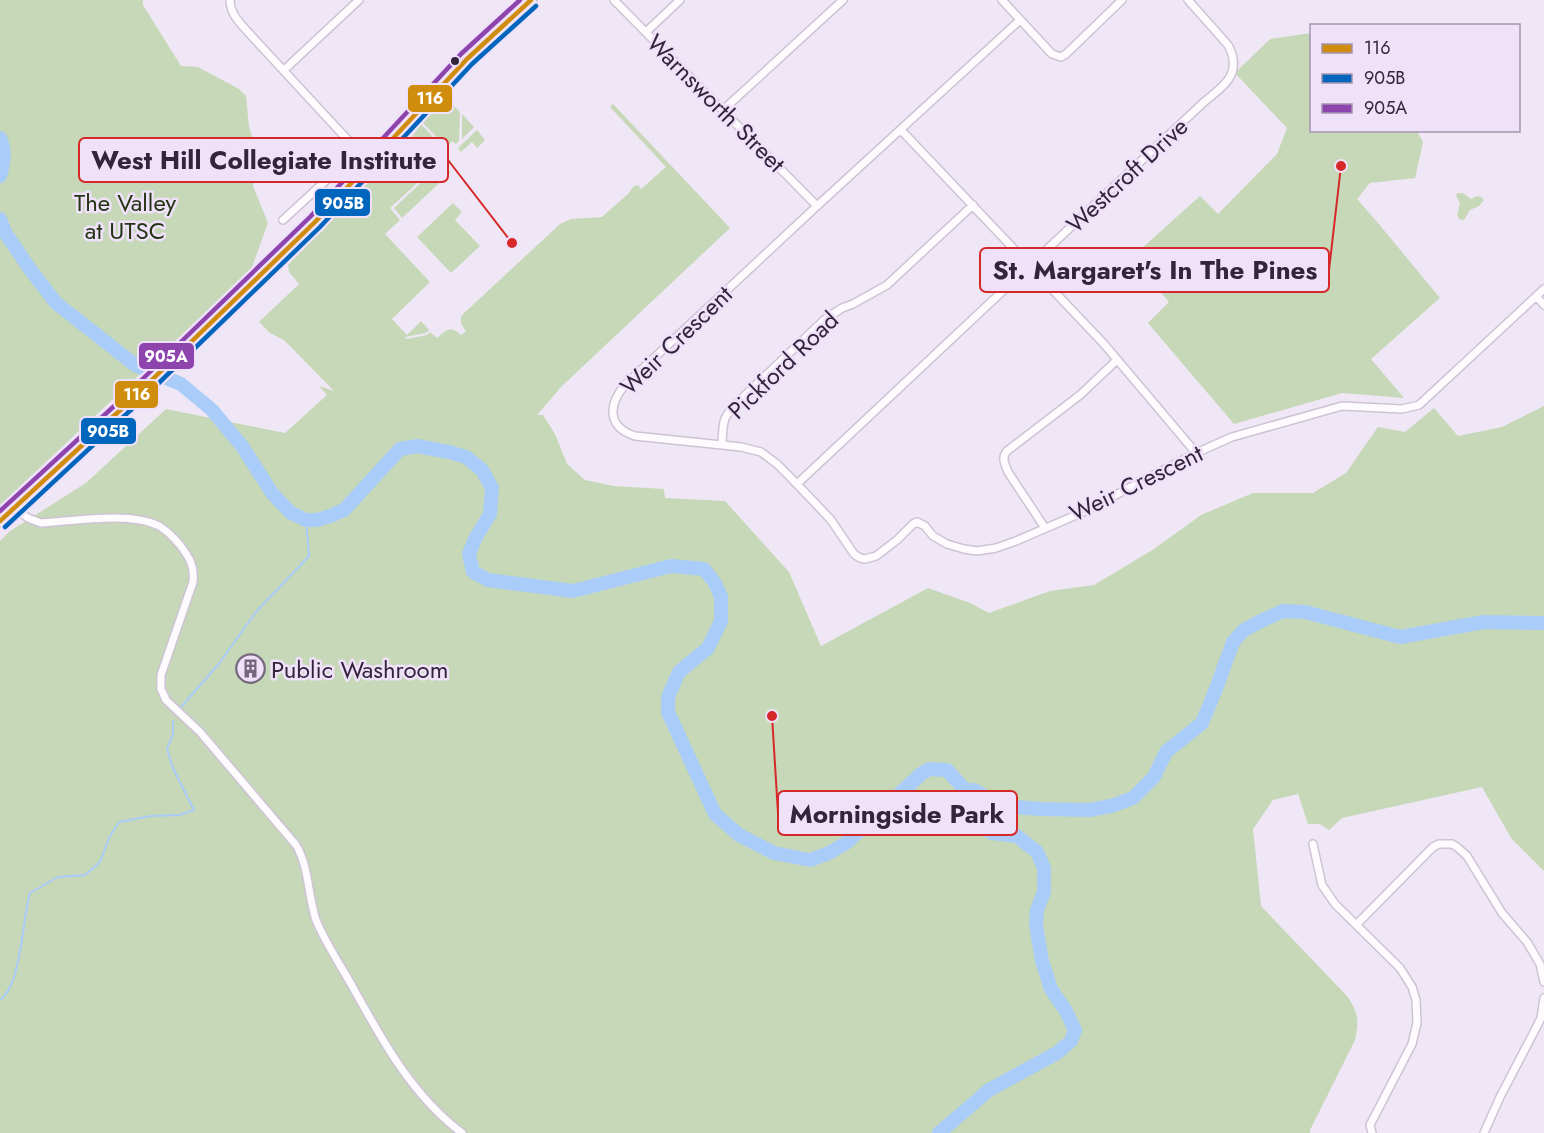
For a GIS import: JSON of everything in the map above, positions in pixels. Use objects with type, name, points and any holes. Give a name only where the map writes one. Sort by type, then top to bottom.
[{"type":"main road","points":[[0,521],[129,402],[315,222],[466,59],[525,2]]},
{"type":"street","points":[[230,0],[235,16],[247,31],[358,151],[283,220]]},
{"type":"street","points":[[284,70],[359,0]]},
{"type":"street","name":"Warnsworth Street","points":[[614,0],[817,206]]},
{"type":"street","points":[[646,32],[681,0]]},
{"type":"street","points":[[723,110],[843,0]]},
{"type":"street","points":[[1002,0],[1052,54],[1061,57],[1122,0]]},
{"type":"street","name":"Westcroft Drive","points":[[797,484],[1226,83],[1232,73],[1234,62],[1232,52],[1188,0]]},
{"type":"street","name":"Weir Crescent","points":[[1020,20],[625,385],[613,404],[616,425],[625,433],[635,436],[741,447],[761,452],[777,464],[831,520],[854,554],[860,558],[876,556],[917,522],[946,544],[977,551],[996,548],[1016,541],[1081,513],[1196,453],[1232,437],[1342,406],[1402,409],[1419,405],[1536,296]]},
{"type":"street","points":[[901,130],[1077,315],[1196,453]]},
{"type":"street","name":"Pickford Road","points":[[722,445],[723,424],[727,412],[824,320],[887,285],[973,205]]},
{"type":"street","points":[[1544,289],[1536,296],[1544,305]]},
{"type":"street","points":[[1045,528],[1008,472],[1004,455],[1080,395],[1117,360]]},
{"type":"street","points":[[14,508],[28,518],[41,523],[122,518],[149,522],[167,531],[184,551],[192,564],[193,582],[161,675],[163,696],[200,732],[296,845],[301,854],[321,932],[385,1045],[417,1089],[450,1124],[462,1133]]},
{"type":"street","points":[[1313,844],[1322,885],[1335,904],[1400,968],[1412,987],[1417,1010],[1417,1023],[1412,1044],[1370,1125],[1372,1133]]},
{"type":"street","points":[[1357,924],[1433,847],[1439,844],[1452,844],[1467,856],[1502,913],[1527,942],[1540,964],[1544,982]]},
{"type":"street","points":[[1484,1133],[1536,1028],[1544,998]]},
{"type":"green space","name":"The Valley at UTSC","points":[[0,0],[143,0],[143,5],[181,66],[198,67],[239,89],[246,96],[249,127],[255,144],[253,186],[268,223],[251,270],[0,505]]},
{"type":"green space","points":[[1310,33],[1310,132],[1418,132],[1423,142],[1415,178],[1370,183],[1357,199],[1440,298],[1371,359],[1404,398],[1342,393],[1234,424],[1148,323],[1169,302],[1131,258],[1200,196],[1218,214],[1277,154],[1287,128],[1235,73],[1270,39]]},
{"type":"green space","points":[[445,97],[460,112],[459,141],[456,144],[452,141],[447,148],[423,123]]},
{"type":"green space","points":[[613,104],[730,228],[562,386],[537,415],[543,415],[555,434],[567,464],[585,480],[614,486],[664,489],[665,498],[725,501],[789,572],[821,646],[928,588],[970,603],[989,613],[1050,591],[1094,585],[1154,549],[1201,515],[1253,493],[1313,493],[1346,473],[1378,427],[1405,432],[1434,408],[1458,436],[1502,427],[1544,406],[1544,871],[1511,838],[1482,787],[1342,818],[1329,830],[1320,824],[1308,824],[1298,794],[1273,800],[1253,829],[1261,906],[1347,996],[1357,1017],[1355,1040],[1310,1133],[0,1133],[0,541],[10,531],[86,483],[166,409],[285,433],[327,395],[319,386],[334,391],[284,340],[270,333],[259,322],[299,284],[289,272],[288,265],[410,142],[421,124],[433,137],[407,162],[409,164],[412,161],[426,175],[390,208],[400,220],[385,234],[430,282],[392,319],[407,335],[421,321],[429,330],[426,333],[405,337],[407,339],[427,335],[430,332],[437,338],[449,329],[461,335],[466,331],[461,322],[462,315],[560,224],[571,219],[602,217],[634,186],[638,185],[641,189],[666,167],[610,107]]},
{"type":"green space","points":[[462,114],[474,127],[462,139]]},
{"type":"green space","points":[[477,130],[485,140],[477,148],[472,142],[461,152],[458,148]]},
{"type":"green space","points":[[445,167],[451,172],[402,218],[394,208],[427,177],[430,180]]},
{"type":"green space","points":[[1463,193],[1471,199],[1477,196],[1484,200],[1479,206],[1470,210],[1464,220],[1459,219],[1457,215],[1460,204],[1456,195]]},
{"type":"green space","points":[[453,203],[462,212],[455,220],[480,246],[451,273],[417,237]]},
{"type":"waterway","points":[[0,138],[4,157],[0,176]]},
{"type":"waterway","points":[[0,219],[6,234],[56,303],[135,365],[181,384],[212,410],[242,446],[272,493],[291,513],[306,520],[317,520],[344,510],[400,449],[417,446],[466,457],[482,470],[492,488],[490,514],[469,554],[473,572],[488,580],[573,591],[671,566],[704,569],[715,583],[721,597],[721,621],[708,648],[679,672],[668,697],[668,712],[715,814],[739,835],[774,853],[810,860],[846,843],[921,774],[929,769],[947,770],[965,790],[970,809],[979,825],[992,833],[1017,836],[1037,852],[1044,868],[1044,892],[1037,910],[1036,925],[1042,961],[1051,989],[1066,1011],[1075,1030],[1071,1041],[1057,1053],[989,1090],[939,1133]]},
{"type":"waterway","points":[[181,707],[218,665],[255,613],[309,556],[306,520]]},
{"type":"waterway","points":[[965,790],[974,790],[1001,806],[1041,809],[1089,810],[1111,806],[1133,798],[1154,777],[1166,752],[1202,723],[1233,642],[1244,630],[1283,611],[1305,612],[1400,637],[1484,622],[1544,623]]},
{"type":"waterway","points":[[0,1000],[7,992],[17,966],[30,893],[58,877],[85,875],[100,862],[109,838],[119,822],[151,816],[179,815],[194,810],[172,766],[167,749],[173,734],[173,721]]},
{"type":"transit line","name":"905A","points":[[0,511],[124,397],[310,217],[461,54],[520,0]]},
{"type":"transit line","name":"116","points":[[0,521],[129,402],[315,222],[467,59],[531,0]]},
{"type":"transit line","name":"905B","points":[[5,527],[134,407],[320,227],[472,64],[536,6]]},
{"type":"place","name":"St. Margaret's In The Pines","points":[[1341,166]]},
{"type":"place","name":"West Hill Collegiate Institute","points":[[512,243]]},
{"type":"place","name":"Public Washroom","points":[[250,669]]},
{"type":"place","name":"Morningside Park","points":[[772,716]]}]
